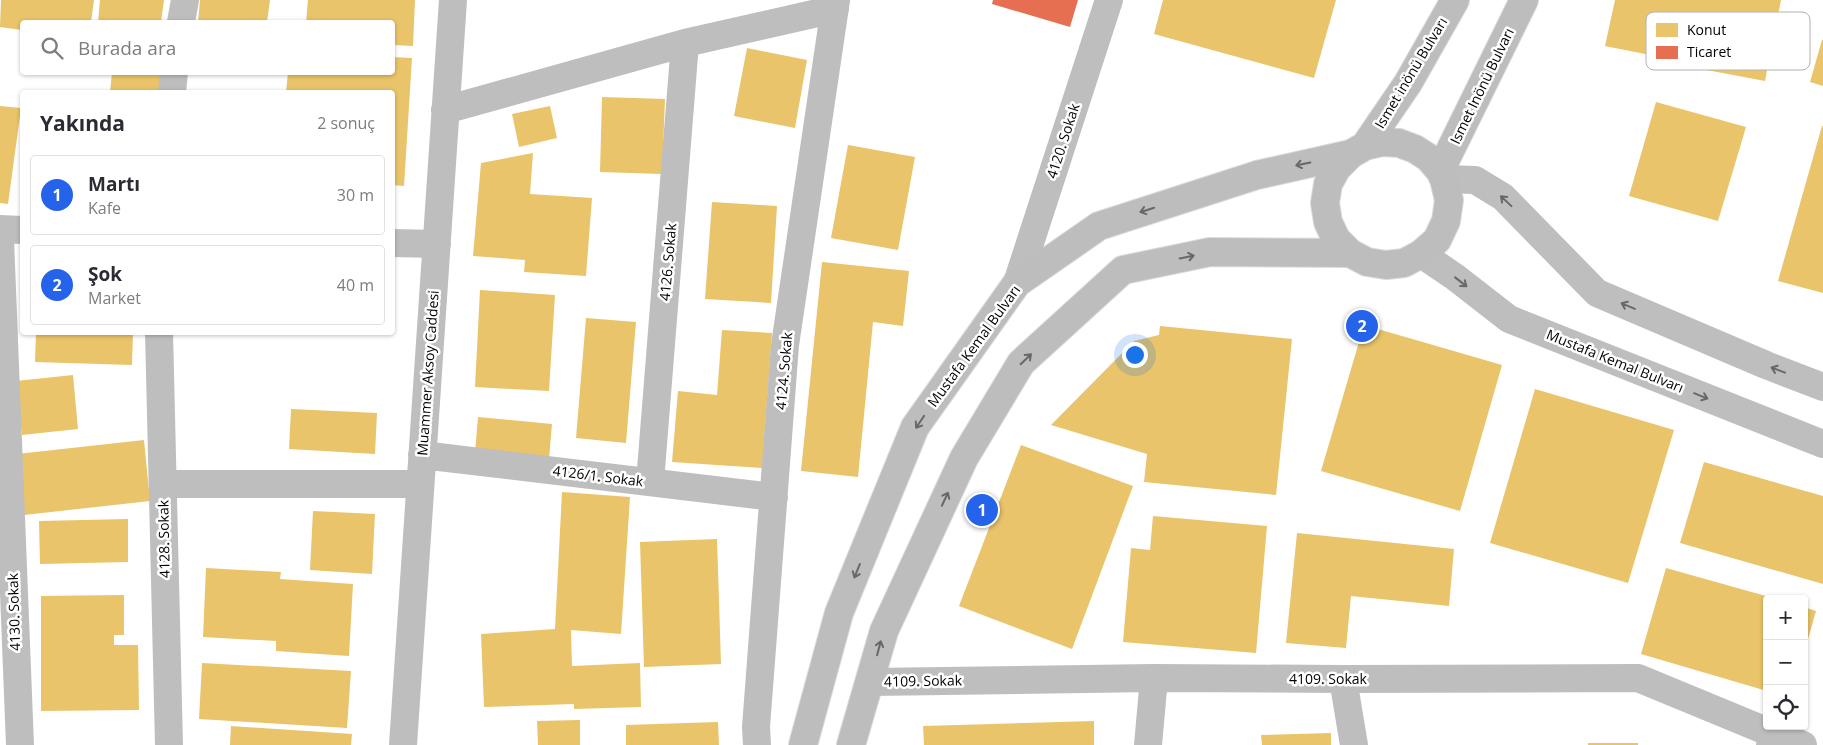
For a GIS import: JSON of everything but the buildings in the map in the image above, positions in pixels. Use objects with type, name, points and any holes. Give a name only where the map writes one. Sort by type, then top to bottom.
[{"type":"main road","name":"Ismet inönü Bulvarı","points":[[1358,150],[1408,83],[1455,0]]},
{"type":"main road","name":"Ismet Inönü Bulvarı","points":[[1442,175],[1524,0]]},
{"type":"main road","points":[[1382,142],[1399,143],[1415,149],[1429,158],[1442,175],[1449,200],[1446,221],[1437,240],[1421,254],[1404,263],[1386,265],[1367,262],[1350,253],[1336,239],[1328,222],[1325,203],[1328,184],[1337,168],[1358,150],[1382,142]]},
{"type":"main road","name":"Mustafa Kemal Bulvarı","points":[[802,745],[839,613],[915,428],[1017,283],[1099,226],[1257,174],[1358,150]]},
{"type":"main road","points":[[851,745],[884,631],[964,458],[1021,363],[1124,270],[1210,252],[1350,253]]},
{"type":"street","points":[[181,20],[185,0]]},
{"type":"street","name":"Muammer Aksoy Caddesi","points":[[403,745],[453,0]]},
{"type":"street","name":"4120. Sokak","points":[[1017,283],[1109,0]]},
{"type":"street","points":[[445,110],[686,43],[835,5]]},
{"type":"street","name":"4124. Sokak","points":[[757,745],[756,726],[785,345],[835,5]]},
{"type":"street","name":"4126. Sokak","points":[[650,482],[686,43]]},
{"type":"street","points":[[172,90],[174,75]]},
{"type":"street","points":[[1442,175],[1475,180],[1503,197],[1597,293],[1766,365],[1823,387]]},
{"type":"street","points":[[0,228],[20,230]]},
{"type":"street","name":"4130. Sokak","points":[[0,239],[20,745]]},
{"type":"street","points":[[395,243],[436,244]]},
{"type":"street","name":"Mustafa Kemal Bulvarı","points":[[1421,254],[1455,277],[1509,320],[1823,444]]},
{"type":"street","name":"4128. Sokak","points":[[160,335],[169,745]]},
{"type":"street","name":"4126/1. Sokak","points":[[422,455],[774,497]]},
{"type":"street","points":[[163,484],[420,484]]},
{"type":"street","points":[[1148,745],[1154,678]]},
{"type":"street","name":"4109. Sokak","points":[[870,682],[1154,678],[1638,678],[1773,740],[1803,745]]},
{"type":"street","points":[[1343,679],[1354,745]]},
{"type":"place","name":"Şok","points":[[1362,326]]},
{"type":"place","name":"Martı","points":[[982,510]]}]
